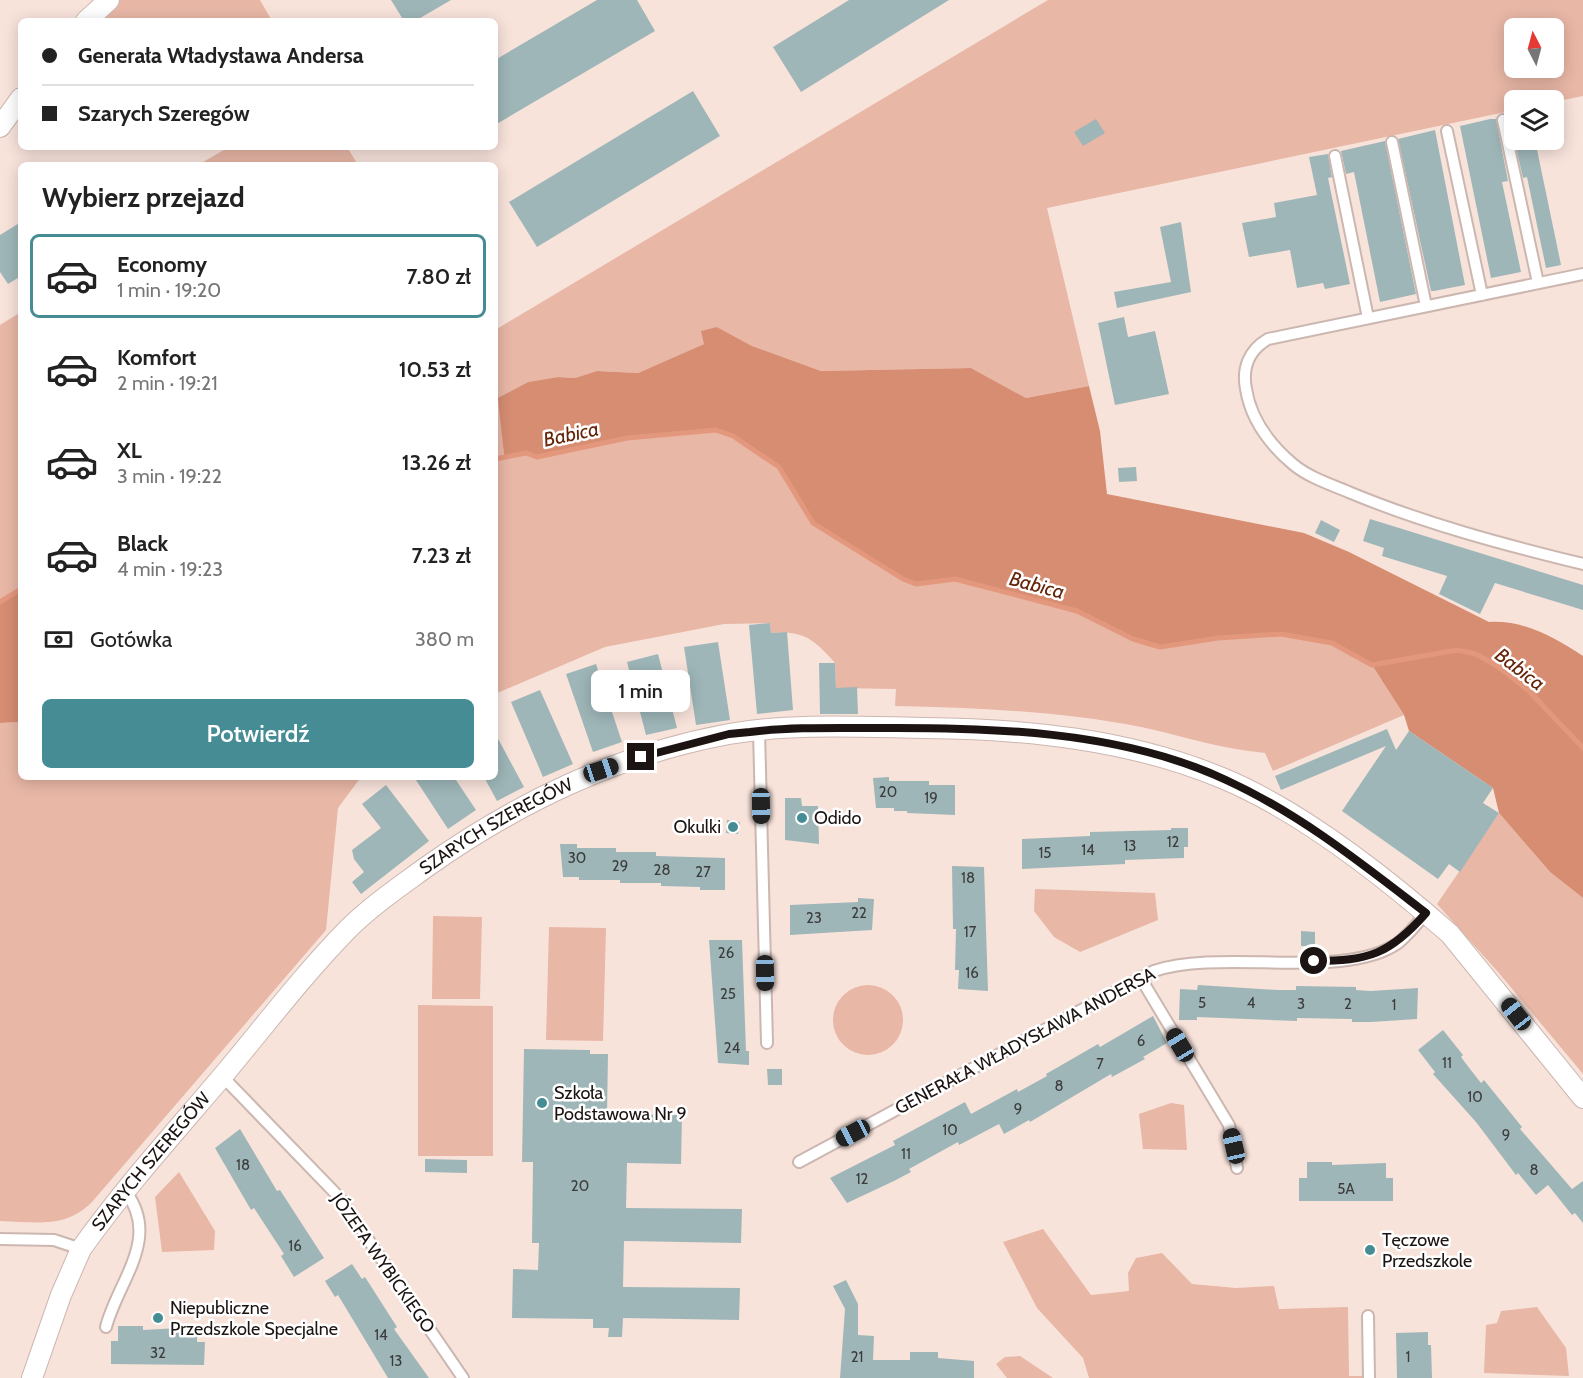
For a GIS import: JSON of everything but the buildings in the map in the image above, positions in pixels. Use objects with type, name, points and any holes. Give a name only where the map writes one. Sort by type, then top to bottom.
[{"type":"street","points":[[89,18],[109,0]]},
{"type":"street","points":[[0,127],[18,102]]},
{"type":"street","name":"SZARYCH SZEREGÓW","points":[[32,1378],[61,1295],[81,1249],[222,1076],[350,927],[388,895],[449,851],[556,788],[601,770],[660,751],[729,734],[759,731],[901,728],[1011,731],[1091,741],[1145,753],[1223,778],[1296,816],[1426,913],[1461,947],[1583,1098]]},
{"type":"lane","points":[[1503,120],[1538,284]]},
{"type":"lane","points":[[1447,131],[1482,295]]},
{"type":"lane","points":[[1392,142],[1426,306]]},
{"type":"lane","points":[[1335,156],[1368,318]]},
{"type":"lane","points":[[1583,274],[1268,339],[1252,351],[1247,360],[1244,381],[1252,414],[1263,433],[1293,464],[1307,474],[1394,511],[1583,564]]},
{"type":"lane","points":[[759,731],[767,1043]]},
{"type":"lane","name":"GENERAŁA WŁADYSŁAWA ANDERSA","points":[[799,1162],[1140,977],[1170,965],[1204,960],[1353,960],[1384,950],[1399,942],[1426,913]]},
{"type":"lane","points":[[1140,977],[1229,1125],[1237,1168]]},
{"type":"lane","name":"JÓZEFA WYBICKIEGO","points":[[222,1076],[339,1197],[464,1378]]},
{"type":"lane","points":[[106,1327],[139,1246],[141,1232],[137,1210],[126,1192]]},
{"type":"lane","points":[[0,1239],[54,1240],[81,1249]]},
{"type":"lane","points":[[1368,1316],[1369,1378]]},
{"type":"shaded area","points":[[109,0],[260,0],[270,18],[89,18]]},
{"type":"shaded area","points":[[1048,0],[1583,0],[1583,96],[1564,100],[1564,90],[1504,90],[1504,112],[1047,208],[1089,386],[1026,398],[971,368],[821,371],[752,346],[717,327],[704,344],[638,373],[597,371],[575,378],[558,377],[528,382],[499,398],[504,455],[526,453],[537,457],[627,438],[716,430],[733,436],[779,467],[813,523],[903,579],[915,584],[955,579],[1077,611],[1133,639],[1160,647],[1218,638],[1281,634],[1332,643],[1372,665],[1404,715],[1273,771],[1265,753],[1218,745],[1141,727],[1080,717],[1018,711],[895,706],[896,689],[836,688],[835,663],[808,638],[792,633],[771,633],[770,623],[724,624],[605,647],[498,693],[498,328]]},
{"type":"shaded area","points":[[224,150],[349,150],[356,162],[203,162]]},
{"type":"shaded area","points":[[18,314],[18,591],[0,602],[0,325]]},
{"type":"shaded area","points":[[717,327],[752,346],[821,371],[971,368],[1026,398],[1089,386],[1100,431],[1107,494],[1304,533],[1349,552],[1489,622],[1527,627],[1550,636],[1583,656],[1583,898],[1550,872],[1499,813],[1493,788],[1409,731],[1404,715],[1372,665],[1332,643],[1281,634],[1218,638],[1160,647],[1133,639],[1077,611],[955,579],[916,584],[903,579],[813,523],[779,467],[733,436],[716,430],[627,438],[537,457],[526,453],[504,455],[498,398],[528,382],[558,377],[575,378],[597,371],[638,373],[704,344],[701,331]]},
{"type":"shaded area","points":[[18,591],[18,722],[0,723],[0,602]]},
{"type":"shaded area","points":[[18,722],[18,780],[359,780],[338,808],[326,930],[92,1202],[82,1211],[61,1220],[38,1223],[0,1221],[0,723]]},
{"type":"shaded area","points":[[1499,813],[1550,872],[1583,898],[1583,1074],[1498,972],[1437,904]]},
{"type":"shaded area","points":[[1035,889],[1155,893],[1158,920],[1080,952],[1054,937],[1034,911]]},
{"type":"shaded area","points":[[433,916],[482,917],[480,999],[432,999]]},
{"type":"shaded area","points":[[549,927],[606,928],[603,1041],[546,1040]]},
{"type":"shaded area","points":[[875,985],[888,991],[897,1000],[901,1006],[903,1020],[901,1034],[893,1045],[882,1053],[861,1055],[843,1045],[835,1034],[833,1013],[843,995],[854,987]]},
{"type":"shaded area","points":[[418,1005],[493,1006],[493,1156],[418,1156]]},
{"type":"shaded area","points":[[1171,1103],[1184,1105],[1187,1150],[1143,1149],[1139,1114]]},
{"type":"shaded area","points":[[179,1172],[215,1231],[214,1250],[162,1252],[155,1197]]},
{"type":"shaded area","points":[[1043,1229],[1091,1295],[1129,1291],[1128,1273],[1136,1258],[1162,1253],[1192,1284],[1236,1288],[1274,1286],[1279,1309],[1348,1307],[1349,1376],[1369,1376],[1369,1378],[1089,1378],[1083,1358],[1037,1308],[1003,1242]]},
{"type":"shaded area","points":[[1537,1307],[1566,1348],[1569,1376],[1484,1373],[1486,1325],[1497,1323],[1501,1311]]},
{"type":"shaded area","points":[[1020,1356],[1053,1378],[1007,1378],[996,1364],[1005,1357]]},
{"type":"waterway","name":"Babica","points":[[498,458],[526,453],[537,457],[627,438],[716,430],[733,436],[779,467],[813,523],[903,579],[916,584],[955,579],[1077,611],[1133,639],[1160,647],[1218,638],[1281,634],[1332,643],[1372,665],[1457,650],[1476,654],[1497,666],[1528,690],[1583,748]]},
{"type":"waterway","name":"Babica","points":[[0,602],[18,591]]},
{"type":"place","name":"Odido","points":[[802,818]]},
{"type":"place","name":"Okulki","points":[[733,827]]},
{"type":"place","name":"Szkoła Podstawowa Nr 9","points":[[542,1103]]},
{"type":"place","name":"Tęczowe Przedszkole","points":[[1370,1250]]},
{"type":"place","name":"Niepubliczne Przedszkole Specjalne","points":[[158,1318]]},
{"type":"route","points":[[641,757],[729,734],[809,728],[938,728],[1011,731],[1091,741],[1145,753],[1223,778],[1296,816],[1426,913],[1399,942],[1384,950],[1353,960],[1314,961]]}]
